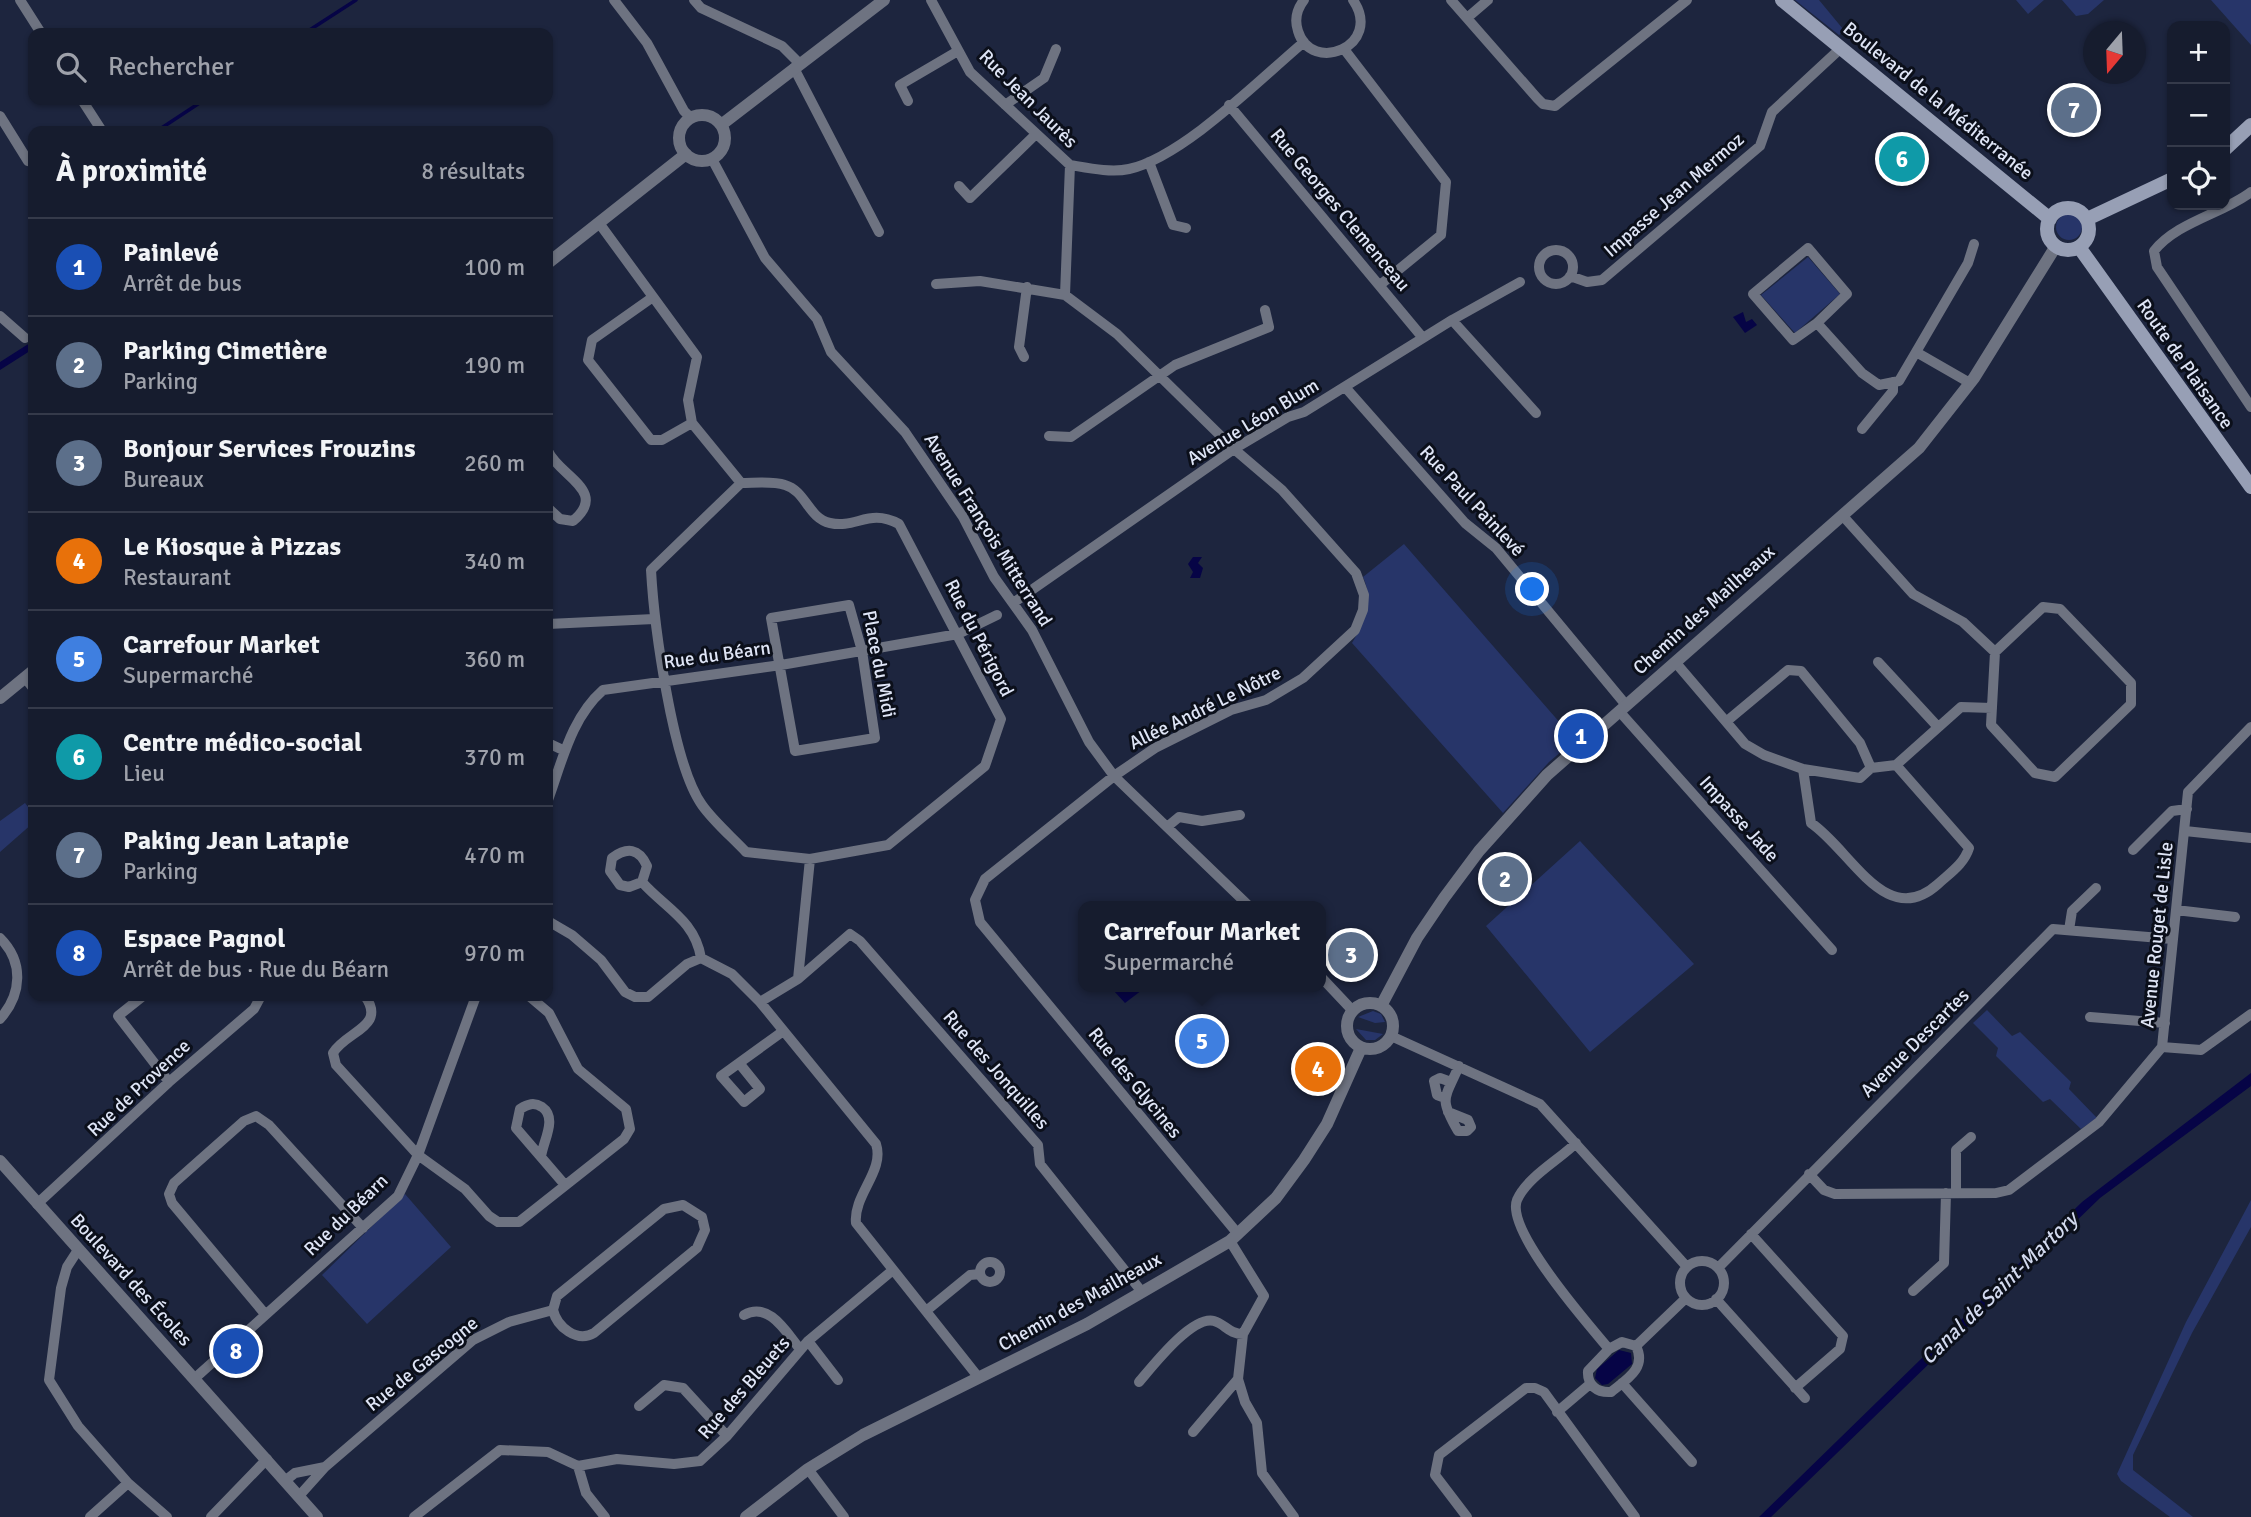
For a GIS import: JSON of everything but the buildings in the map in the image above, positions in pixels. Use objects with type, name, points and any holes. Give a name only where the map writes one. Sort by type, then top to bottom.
[{"type":"main road","name":"Boulevard de la Méditerranée","points":[[1782,0],[1872,76],[2053,215]]},
{"type":"main road","points":[[2227,147],[2251,125]]},
{"type":"main road","points":[[2087,219],[2167,182]]},
{"type":"main road","points":[[2072,208],[2087,219],[2083,243],[2065,250],[2056,246],[2048,236],[2053,215],[2072,208]]},
{"type":"main road","name":"Route de Plaisance","points":[[2083,243],[2091,261],[2216,443],[2251,487]]},
{"type":"street","points":[[20,0],[38,28]]},
{"type":"street","points":[[614,0],[648,43],[684,111],[691,118]]},
{"type":"street","points":[[694,0],[701,8],[782,46],[796,66],[879,232]]},
{"type":"street","points":[[720,125],[884,0]]},
{"type":"street","name":"Rue Jean Jaurès","points":[[932,0],[970,72],[1070,165],[1065,295]]},
{"type":"street","points":[[1304,0],[1296,22],[1304,42],[1323,53],[1344,49],[1355,39],[1361,24],[1353,0]]},
{"type":"street","points":[[1451,0],[1537,98],[1544,104],[1555,106],[1687,0]]},
{"type":"street","points":[[1467,18],[1488,0]]},
{"type":"street","points":[[1070,165],[1090,169],[1128,170],[1172,152],[1304,42]]},
{"type":"street","name":"Impasse Jean Mermoz","points":[[1570,276],[1579,281],[1595,282],[1612,271],[1759,146],[1772,112],[1842,48]]},
{"type":"street","points":[[1005,106],[1044,78],[1056,49]]},
{"type":"street","points":[[1344,49],[1446,182],[1441,235],[1380,285]]},
{"type":"street","points":[[908,101],[900,85],[958,51]]},
{"type":"street","points":[[85,105],[99,126]]},
{"type":"street","name":"Rue Georges Clemenceau","points":[[1229,105],[1423,338]]},
{"type":"street","points":[[0,116],[28,161]]},
{"type":"street","points":[[707,116],[720,125],[725,141],[721,152],[712,159],[698,160],[686,154],[680,135],[691,118],[707,116]]},
{"type":"street","points":[[958,186],[970,198],[1035,135]]},
{"type":"street","points":[[553,259],[686,154]]},
{"type":"street","name":"Avenue François Mitterrand","points":[[712,159],[765,258],[817,319],[831,352],[905,432],[963,517],[994,577],[1032,631],[1089,742],[1114,776],[1244,901]]},
{"type":"street","points":[[1149,162],[1173,225],[1186,228]]},
{"type":"street","points":[[2251,192],[2234,205],[2164,239],[2154,251],[2157,267],[2251,407]]},
{"type":"street","points":[[599,223],[697,357],[688,400],[692,423],[741,483]]},
{"type":"street","points":[[1817,323],[1862,373],[1879,385],[1899,381],[1968,263],[1974,244]]},
{"type":"street","name":"Chemin des Mailheaux","points":[[1381,1006],[1418,938],[1479,851],[1547,775],[1919,448],[1970,383],[2056,246]]},
{"type":"street","points":[[1808,248],[1847,294],[1817,323],[1793,340],[1754,294],[1808,248]]},
{"type":"street","points":[[936,284],[980,281],[1065,295],[1117,334],[1234,449]]},
{"type":"street","name":"Avenue Léon Blum","points":[[1013,603],[1234,449],[1345,387],[1452,320],[1520,282]]},
{"type":"street","points":[[1024,357],[1019,347],[1027,287]]},
{"type":"street","points":[[653,297],[592,340],[588,359],[651,440],[662,440],[692,423]]},
{"type":"street","points":[[1049,436],[1071,438],[1175,365],[1269,327],[1265,310]]},
{"type":"street","points":[[0,316],[25,338]]},
{"type":"street","points":[[1452,320],[1536,413]]},
{"type":"street","points":[[1916,352],[1970,383]]},
{"type":"street","points":[[1862,429],[1893,391],[1893,382]]},
{"type":"street","name":"Rue Paul Painlevé","points":[[1345,387],[1465,523],[1496,548],[1623,708]]},
{"type":"street","name":"Allée André Le Nôtre","points":[[1114,776],[1155,748],[1231,710],[1266,700],[1303,678],[1347,640],[1360,621],[1364,595],[1356,573],[1282,490],[1234,449]]},
{"type":"street","points":[[553,463],[573,478],[583,491],[586,502],[582,514],[573,521],[560,519],[553,513]]},
{"type":"street","name":"Rue du Périgord","points":[[741,483],[786,485],[798,493],[817,519],[834,524],[884,516],[899,524],[1001,719],[985,766],[888,845],[810,859],[746,852],[701,804],[678,747],[654,619],[651,570],[741,483]]},
{"type":"street","points":[[1842,515],[1913,594],[1963,622],[1995,652]]},
{"type":"street","name":"Place du Midi","points":[[849,605],[862,652],[875,737],[795,751],[771,618],[849,605]]},
{"type":"street","points":[[2043,607],[2060,609],[2131,683],[2131,704],[2055,777],[2035,773],[1991,725],[1995,652],[2043,607]]},
{"type":"street","name":"Rue du Béarn","points":[[553,786],[565,751],[589,702],[603,690],[781,665],[958,634],[997,615]]},
{"type":"street","points":[[553,624],[654,619]]},
{"type":"street","points":[[1878,662],[1938,727]]},
{"type":"street","points":[[1676,663],[1745,744],[1764,755],[1803,769],[1860,778],[1871,768],[1896,765],[1961,707],[1992,708]]},
{"type":"street","points":[[1727,721],[1788,670],[1801,671],[1860,743],[1871,768]]},
{"type":"street","points":[[0,698],[28,681]]},
{"type":"street","name":"Impasse Jade","points":[[1623,708],[1832,950]]},
{"type":"street","name":"Avenue Rouget de Lisle","points":[[1809,1174],[1824,1189],[1835,1194],[1996,1193],[2009,1189],[2099,1122],[2162,1047],[2188,792],[2251,727]]},
{"type":"street","points":[[553,745],[565,751]]},
{"type":"street","points":[[1803,769],[1811,823],[1826,834],[1876,888],[1892,899],[1924,897],[1966,859],[1969,848],[1896,765]]},
{"type":"street","name":"Rue des Glycines","points":[[1114,776],[985,879],[975,900],[980,922],[1234,1238],[1264,1296],[1243,1334]]},
{"type":"street","points":[[2133,850],[2172,811],[2187,809]]},
{"type":"street","points":[[1167,827],[1179,817],[1202,821],[1240,815]]},
{"type":"street","points":[[2185,831],[2251,838]]},
{"type":"street","points":[[760,1002],[798,979],[810,859]]},
{"type":"street","points":[[642,882],[653,895],[675,910],[699,943],[702,958]]},
{"type":"street","points":[[2069,930],[2072,911],[2096,888]]},
{"type":"street","points":[[2176,911],[2235,917]]},
{"type":"street","points":[[553,924],[572,934],[601,960],[625,992],[635,997],[648,997],[687,964],[702,958],[732,974],[760,1002],[876,1144],[879,1155],[856,1209],[856,1223],[979,1378]]},
{"type":"street","name":"Avenue Descartes","points":[[1718,1268],[2053,929],[2172,939]]},
{"type":"street","name":"Rue des Jonquilles","points":[[798,979],[850,934],[860,941],[1038,1144],[1040,1164],[1142,1292]]},
{"type":"street","points":[[0,938],[11,949],[18,968],[10,1008],[0,1019]]},
{"type":"street","points":[[1326,982],[1353,1011]]},
{"type":"street","points":[[137,1001],[118,1016],[169,1082]]},
{"type":"street","name":"Rue de Provence","points":[[37,1204],[169,1082],[254,1009],[258,1001]]},
{"type":"street","points":[[369,1001],[372,1005],[372,1015],[368,1023],[338,1045],[333,1053],[336,1066],[418,1155],[466,1189],[489,1216],[498,1222],[519,1223],[624,1139],[630,1129],[630,1118],[617,1100],[588,1081],[578,1069],[548,1013],[535,1001]]},
{"type":"street","name":"Rue du Béarn","points":[[194,1379],[398,1195],[418,1155],[474,1001]]},
{"type":"street","points":[[1366,1003],[1381,1006],[1392,1021],[1391,1036],[1378,1048],[1361,1048],[1347,1031],[1353,1011],[1366,1003]]},
{"type":"street","points":[[2162,1047],[2202,1050],[2251,1014]]},
{"type":"street","points":[[2090,1017],[2165,1023]]},
{"type":"street","points":[[739,1063],[782,1032]]},
{"type":"street","points":[[1391,1036],[1539,1104],[1687,1267]]},
{"type":"street","name":"Chemin des Mailheaux","points":[[746,1517],[808,1469],[863,1435],[1087,1324],[1234,1238],[1276,1198],[1304,1160],[1327,1124],[1361,1048]]},
{"type":"street","points":[[1448,1112],[1445,1098],[1459,1066]]},
{"type":"street","points":[[1445,1098],[1437,1095],[1434,1081],[1440,1078],[1451,1082]]},
{"type":"street","points":[[541,1157],[551,1119],[538,1104],[528,1104],[520,1109],[516,1128],[565,1185]]},
{"type":"street","points":[[265,1314],[172,1203],[169,1194],[174,1184],[244,1121],[256,1116],[269,1125],[362,1228]]},
{"type":"street","points":[[1913,1292],[1944,1263],[1956,1150],[1971,1137]]},
{"type":"street","points":[[1576,1143],[1521,1194],[1516,1212],[1530,1248],[1609,1349]]},
{"type":"street","name":"Boulevard des Écoles","points":[[0,1161],[5,1175],[37,1204],[317,1517]]},
{"type":"street","points":[[683,1205],[702,1217],[705,1230],[697,1248],[594,1334],[583,1337],[572,1334],[558,1321],[553,1310],[557,1296],[664,1209],[683,1205]]},
{"type":"street","points":[[1751,1234],[1843,1336],[1840,1349],[1795,1388]]},
{"type":"street","points":[[78,1250],[67,1267],[61,1288],[49,1380],[78,1426],[128,1483],[167,1517]]},
{"type":"street","points":[[1699,1261],[1718,1268],[1723,1287],[1716,1299],[1700,1304],[1686,1298],[1680,1282],[1687,1267],[1699,1261]]},
{"type":"street","name":"Rue des Bleuets","points":[[578,1466],[617,1459],[691,1464],[707,1456],[804,1345],[893,1270]]},
{"type":"street","points":[[926,1311],[970,1275],[980,1274]]},
{"type":"street","points":[[1636,1346],[1686,1298]]},
{"type":"street","points":[[1716,1299],[1805,1398]]},
{"type":"street","name":"Rue de Gascogne","points":[[299,1496],[325,1466],[473,1340],[509,1322],[553,1310]]},
{"type":"street","points":[[744,1315],[757,1311],[769,1314],[838,1380]]},
{"type":"street","points":[[1139,1382],[1178,1339],[1205,1321],[1212,1320],[1230,1331],[1243,1334],[1238,1379],[1240,1392],[1257,1423],[1262,1473],[1294,1517]]},
{"type":"street","points":[[1622,1342],[1636,1346],[1639,1366],[1622,1383],[1611,1392],[1603,1393],[1590,1384],[1588,1371],[1609,1349],[1622,1342]]},
{"type":"street","points":[[1193,1432],[1238,1379]]},
{"type":"street","points":[[1622,1383],[1692,1462]]},
{"type":"street","points":[[1557,1412],[1590,1384]]},
{"type":"street","points":[[639,1406],[664,1385],[683,1388],[727,1436]]},
{"type":"street","points":[[1467,1517],[1435,1475],[1439,1455],[1526,1388],[1544,1392],[1635,1517]]},
{"type":"street","points":[[420,1515],[500,1450],[548,1452],[578,1466],[586,1493],[605,1517]]},
{"type":"street","points":[[211,1517],[267,1459]]},
{"type":"street","name":"Rue de Gascogne","points":[[286,1480],[295,1473],[325,1466]]},
{"type":"street","points":[[808,1469],[845,1517]]},
{"type":"street","points":[[90,1517],[128,1483]]},
{"type":"shaded area","points":[[1795,0],[1819,0],[1843,29],[1849,28],[1839,35]]},
{"type":"shaded area","points":[[2016,0],[2044,0],[2028,14]]},
{"type":"shaded area","points":[[2062,0],[2104,0],[2088,14],[2076,16]]},
{"type":"shaded area","points":[[2211,0],[2251,0],[2251,45],[2230,21]]},
{"type":"shaded area","points":[[2069,214],[2078,218],[2082,227],[2078,236],[2069,240],[2060,236],[2056,227],[2060,218]]},
{"type":"shaded area","points":[[1808,257],[1840,294],[1795,333],[1761,295]]},
{"type":"shaded area","points":[[1404,544],[1575,740],[1549,762],[1503,813],[1352,643],[1361,627],[1368,603],[1363,577]]},
{"type":"shaded area","points":[[25,803],[28,807],[28,827],[0,852],[0,821]]},
{"type":"shaded area","points":[[1580,841],[1694,964],[1590,1052],[1486,926]]},
{"type":"shaded area","points":[[1987,1010],[2012,1036],[2020,1032],[2071,1082],[2069,1089],[2097,1118],[2081,1129],[2050,1099],[2043,1102],[1996,1056],[1998,1048],[1973,1023]]},
{"type":"shaded area","points":[[1373,1011],[1381,1014],[1385,1022],[1375,1023],[1358,1017]]},
{"type":"shaded area","points":[[1356,1029],[1383,1034],[1375,1040],[1366,1040]]},
{"type":"shaded area","points":[[405,1194],[451,1247],[367,1324],[322,1275]]},
{"type":"shaded area","points":[[2251,1200],[2251,1227],[2192,1333],[2133,1455],[2133,1470],[2193,1517],[2170,1517],[2121,1481],[2117,1474],[2186,1322]]},
{"type":"water","points":[[1743,312],[1746,322],[1752,319],[1757,325],[1745,333],[1733,317]]},
{"type":"water","points":[[28,344],[28,352],[0,370],[0,362]]},
{"type":"water","points":[[1193,557],[1202,557],[1198,563],[1203,568],[1200,578],[1190,578],[1193,572],[1188,564]]},
{"type":"water","points":[[1115,992],[1139,992],[1125,1003]]},
{"type":"water","name":"Canal de Saint-Martory","points":[[2251,1073],[2251,1086],[2100,1198],[1771,1517],[1759,1517],[2082,1202]]},
{"type":"water","points":[[1619,1350],[1631,1353],[1632,1364],[1608,1384],[1602,1385],[1595,1378],[1597,1369]]},
{"type":"waterway","points":[[313,28],[356,0]]},
{"type":"waterway","points":[[165,126],[196,105]]},
{"type":"place","name":"Paking Jean Latapie","points":[[2074,110]]},
{"type":"place","name":"Centre médico-social","points":[[1902,159]]},
{"type":"place","name":"Painlevé","points":[[1581,736]]},
{"type":"place","name":"Parking Cimetière","points":[[1505,879]]},
{"type":"place","name":"Bonjour Services Frouzins","points":[[1351,955]]},
{"type":"place","name":"Carrefour Market","points":[[1202,1041]]},
{"type":"place","name":"Le Kiosque à Pizzas","points":[[1318,1069]]},
{"type":"place","name":"Espace Pagnol","points":[[236,1351]]}]
